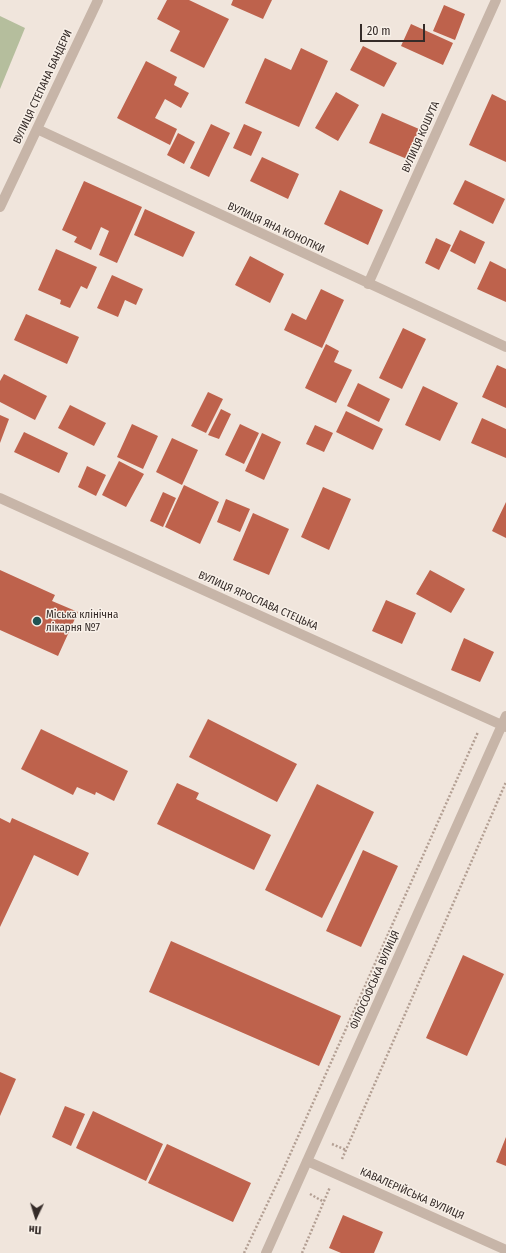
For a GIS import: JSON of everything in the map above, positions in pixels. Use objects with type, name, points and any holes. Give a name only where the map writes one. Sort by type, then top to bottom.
[{"type":"street","name":"ВУЛИЦЯ СТЕПАНА БАНДЕРИ","points":[[0,207],[98,0]]},
{"type":"street","name":"ВУЛИЦЯ КОШУТА","points":[[368,284],[496,0]]},
{"type":"street","name":"ВУЛИЦЯ ЯНА КОНОПКИ","points":[[37,129],[506,347]]},
{"type":"street","name":"ВУЛИЦЯ ЯРОСЛАВА СТЕЦЬКА","points":[[0,498],[485,717],[505,723]]},
{"type":"street","name":"ФІЛОСОФСЬКА ВУЛИЦЯ","points":[[266,1253],[505,723]]},
{"type":"street","name":"КАВАЛЕРІЙСЬКА ВУЛИЦЯ","points":[[307,1161],[506,1250]]},
{"type":"path","points":[[244,1253],[280,1177],[485,717]]},
{"type":"path","points":[[302,1253],[506,782]]},
{"type":"green space","points":[[0,16],[25,28],[0,89]]},
{"type":"building","points":[[167,0],[189,0],[229,19],[204,68],[170,51],[180,31],[157,19]]},
{"type":"building","points":[[233,0],[272,0],[263,19],[231,5]]},
{"type":"building","points":[[444,5],[465,14],[455,40],[433,31]]},
{"type":"building","points":[[411,24],[453,43],[443,65],[401,46]]},
{"type":"building","points":[[363,46],[397,63],[384,87],[350,70]]},
{"type":"building","points":[[301,48],[328,61],[299,127],[245,103],[265,58],[291,70]]},
{"type":"building","points":[[146,61],[177,77],[174,85],[189,93],[181,108],[165,99],[155,118],[177,129],[170,145],[117,118]]},
{"type":"building","points":[[336,92],[359,105],[338,141],[315,128]]},
{"type":"building","points":[[492,94],[506,101],[506,162],[469,145]]},
{"type":"building","points":[[382,113],[419,129],[407,159],[369,143]]},
{"type":"building","points":[[211,124],[230,133],[209,177],[190,168]]},
{"type":"building","points":[[244,124],[262,132],[251,156],[233,148]]},
{"type":"building","points":[[178,133],[195,142],[184,164],[167,155]]},
{"type":"building","points":[[262,157],[299,174],[288,199],[250,181]]},
{"type":"building","points":[[465,180],[505,199],[493,224],[453,204]]},
{"type":"building","points":[[84,181],[142,207],[117,263],[99,255],[109,231],[101,227],[91,250],[74,242],[77,237],[62,230]]},
{"type":"building","points":[[340,190],[383,210],[368,245],[324,224]]},
{"type":"building","points":[[145,209],[195,232],[183,257],[134,235]]},
{"type":"building","points":[[460,230],[485,242],[475,264],[450,251]]},
{"type":"building","points":[[436,238],[451,245],[439,270],[425,263]]},
{"type":"building","points":[[56,249],[97,267],[87,289],[81,286],[70,308],[60,304],[61,300],[38,290]]},
{"type":"building","points":[[250,256],[284,274],[270,303],[235,285]]},
{"type":"building","points":[[490,261],[506,269],[506,302],[477,289]]},
{"type":"building","points":[[112,275],[143,289],[136,305],[125,300],[118,317],[97,308]]},
{"type":"building","points":[[321,289],[344,300],[322,348],[284,330],[292,313],[306,320]]},
{"type":"building","points":[[26,314],[79,337],[67,364],[14,340]]},
{"type":"building","points":[[403,328],[426,339],[402,389],[379,378]]},
{"type":"building","points":[[326,344],[339,351],[334,362],[352,370],[336,403],[305,388]]},
{"type":"building","points":[[497,365],[506,369],[506,408],[482,397]]},
{"type":"building","points":[[4,374],[47,396],[35,420],[0,402],[0,381]]},
{"type":"building","points":[[358,383],[390,399],[379,422],[347,406]]},
{"type":"building","points":[[423,386],[458,403],[440,441],[405,425]]},
{"type":"building","points":[[208,392],[223,399],[206,433],[191,426]]},
{"type":"building","points":[[70,405],[106,423],[94,446],[58,428]]},
{"type":"building","points":[[221,409],[231,414],[219,439],[208,435]]},
{"type":"building","points":[[346,411],[383,429],[373,450],[336,432]]},
{"type":"building","points":[[0,415],[9,419],[0,443]]},
{"type":"building","points":[[482,418],[506,429],[506,458],[471,443]]},
{"type":"building","points":[[132,424],[158,436],[143,469],[117,457]]},
{"type":"building","points":[[240,424],[259,433],[244,464],[225,455]]},
{"type":"building","points":[[315,425],[333,433],[324,452],[306,444]]},
{"type":"building","points":[[24,432],[68,453],[59,473],[14,452]]},
{"type":"building","points":[[262,433],[281,442],[264,480],[245,471]]},
{"type":"building","points":[[172,438],[198,450],[182,485],[156,472]]},
{"type":"building","points":[[119,461],[144,474],[126,507],[102,495]]},
{"type":"building","points":[[87,466],[106,475],[96,496],[78,487]]},
{"type":"building","points":[[184,485],[219,502],[200,544],[165,527]]},
{"type":"building","points":[[323,487],[351,499],[329,550],[301,537]]},
{"type":"building","points":[[163,492],[176,498],[163,527],[150,521]]},
{"type":"building","points":[[226,499],[250,509],[240,532],[217,522]]},
{"type":"building","points":[[506,502],[506,538],[492,531]]},
{"type":"building","points":[[253,513],[289,529],[269,575],[233,560]]},
{"type":"building","name":"Міська клінічна лікарня №7","points":[[0,570],[55,595],[52,601],[78,612],[58,656],[0,630]]},
{"type":"building","points":[[430,570],[465,589],[451,613],[416,594]]},
{"type":"building","points":[[386,600],[416,613],[402,644],[372,631]]},
{"type":"building","points":[[464,638],[494,652],[480,682],[451,670]]},
{"type":"building","points":[[208,719],[297,764],[277,802],[189,757]]},
{"type":"building","points":[[41,729],[128,771],[114,801],[96,792],[95,795],[77,787],[73,795],[21,769]]},
{"type":"building","points":[[177,783],[199,793],[196,799],[271,835],[254,870],[157,824]]},
{"type":"building","points":[[317,784],[374,812],[322,918],[265,890]]},
{"type":"building","points":[[0,818],[10,823],[12,818],[89,853],[78,876],[34,855],[0,927]]},
{"type":"building","points":[[363,850],[398,866],[361,947],[326,931]]},
{"type":"building","points":[[171,941],[341,1016],[319,1066],[149,992]]},
{"type":"building","points":[[463,955],[504,974],[467,1056],[426,1038]]},
{"type":"building","points":[[0,1072],[16,1079],[0,1116]]},
{"type":"building","points":[[65,1106],[85,1114],[71,1146],[52,1137]]},
{"type":"building","points":[[93,1111],[163,1144],[146,1181],[76,1148]]},
{"type":"building","points":[[506,1137],[506,1166],[496,1162]]},
{"type":"building","points":[[167,1144],[251,1183],[233,1222],[148,1183]]},
{"type":"building","points":[[343,1215],[383,1232],[374,1253],[341,1253],[329,1248]]},
{"type":"place","name":"Міська клінічна лікарня №7","points":[[37,621]]}]
